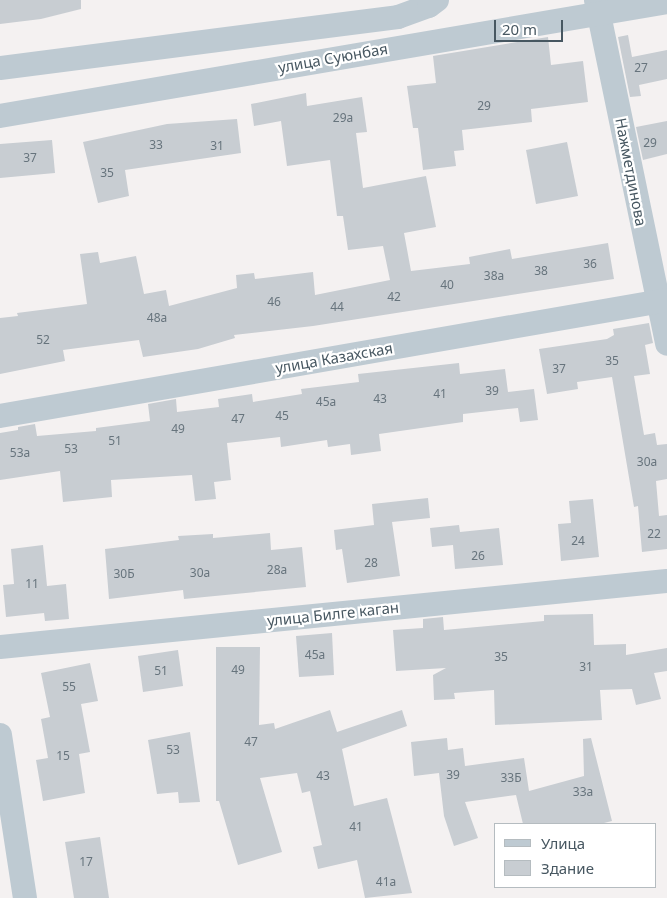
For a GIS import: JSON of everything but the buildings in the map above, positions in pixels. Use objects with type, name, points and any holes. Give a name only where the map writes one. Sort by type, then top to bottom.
[{"type":"street","name":"улица Суюнбая","points":[[0,68],[398,17],[429,6],[437,0]]},
{"type":"street","name":"улица Суюнбая","points":[[0,116],[597,6],[667,2]]},
{"type":"street","name":"Нажметдинова","points":[[597,6],[662,301],[667,344]]},
{"type":"street","name":"улица Казахская","points":[[0,416],[662,301]]},
{"type":"street","name":"улица Билге каган","points":[[0,647],[667,581]]},
{"type":"street","points":[[0,735],[25,898]]}]
